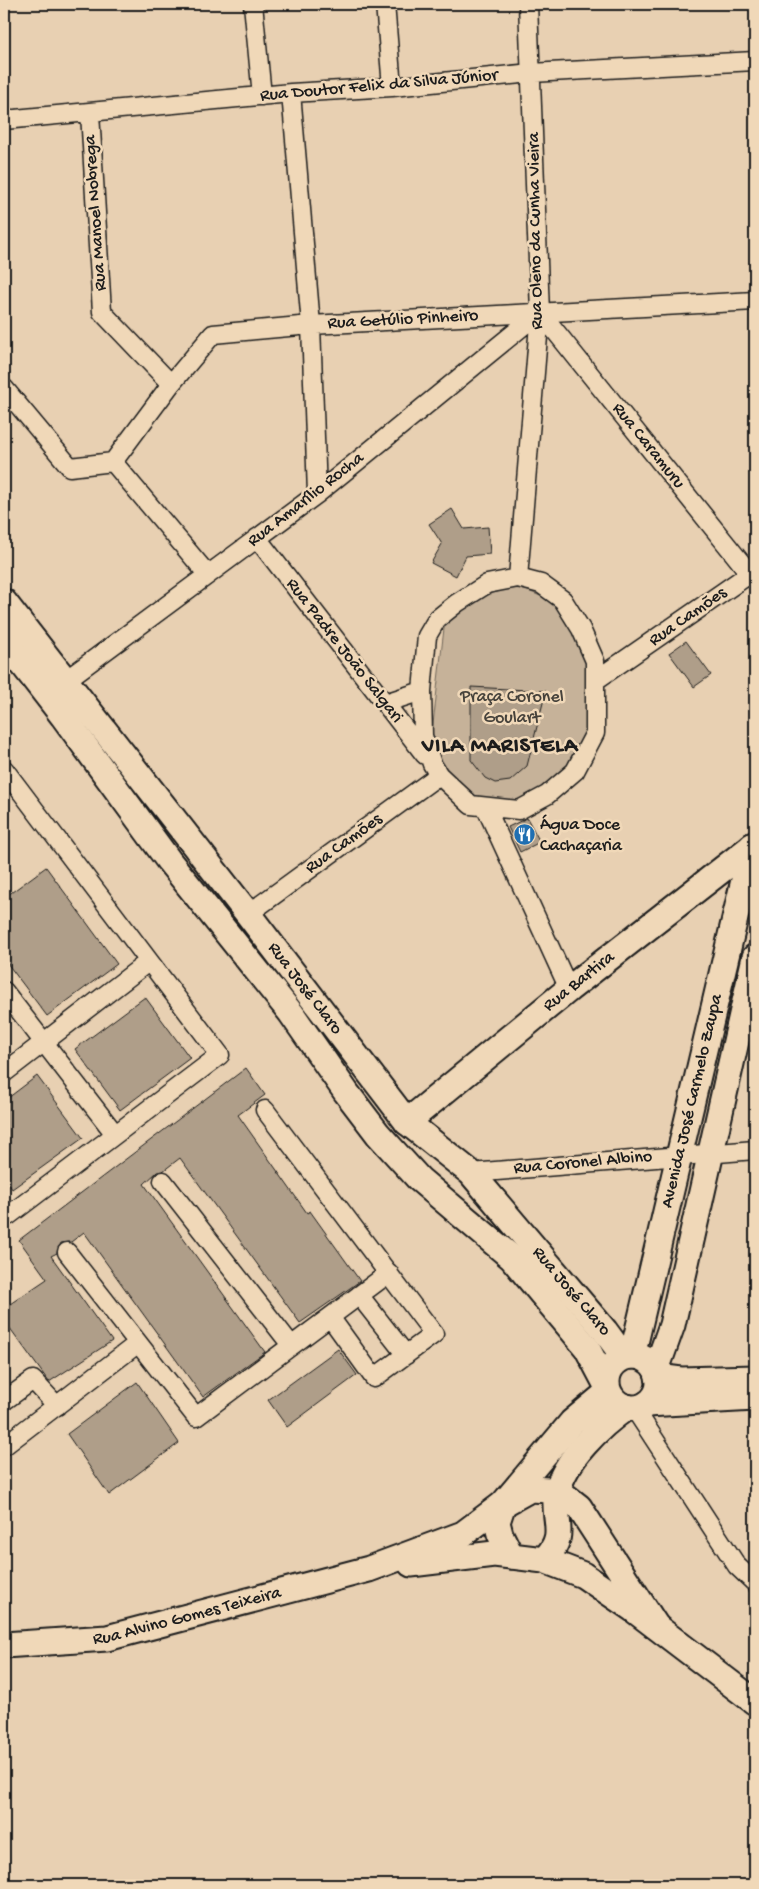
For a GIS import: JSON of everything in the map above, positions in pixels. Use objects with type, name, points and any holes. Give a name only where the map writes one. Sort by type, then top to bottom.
[{"type":"street","points":[[253,4],[262,96]]},
{"type":"street","points":[[385,4],[392,87]]},
{"type":"street","name":"Rua Oleno da Cunha Vieira","points":[[518,578],[540,312],[528,4]]},
{"type":"street","name":"Rua Doutor Felix da Silva Júnior","points":[[4,120],[291,93],[392,87],[531,73],[755,61]]},
{"type":"street","points":[[291,93],[311,326],[317,494]]},
{"type":"street","name":"Rua Manoel Nobrega","points":[[90,113],[102,312],[171,384]]},
{"type":"street","name":"Rua Getúlio Pinheiro","points":[[113,462],[171,384],[213,334],[540,312],[755,301]]},
{"type":"street","name":"Rua Amarílio Rocha","points":[[66,680],[317,494],[540,312]]},
{"type":"street","name":"Rua Caramuru","points":[[540,312],[754,575]]},
{"type":"street","points":[[4,388],[70,467],[113,462],[208,575]]},
{"type":"street","name":"Rua Padre João Salgari","points":[[257,538],[435,769]]},
{"type":"street","name":"Rua Camões","points":[[596,680],[754,575]]},
{"type":"street","points":[[518,578],[541,584],[563,600],[581,629],[595,660],[596,680],[595,734],[575,771],[548,795],[519,810],[471,805],[435,769],[423,736],[422,691],[427,636],[437,619],[457,603],[488,584],[518,578]]},
{"type":"street","name":"Rua José Claro","points":[[4,602],[408,1122],[471,1173],[628,1356]]},
{"type":"street","name":"Rua José Claro","points":[[4,640],[63,716],[169,860],[291,1014],[378,1134],[420,1178],[512,1258],[587,1348],[599,1374],[625,1399]]},
{"type":"street","points":[[385,703],[422,691]]},
{"type":"street","points":[[4,769],[220,1055],[8,1216],[4,1210]]},
{"type":"street","name":"Rua Camões","points":[[248,914],[435,769]]},
{"type":"street","points":[[486,808],[569,990]]},
{"type":"street","name":"Rua Bartira","points":[[408,1122],[569,990],[754,845]]},
{"type":"street","name":"Avenida José Carmelo Zaupa","points":[[628,1356],[680,1155],[754,845]]},
{"type":"street","points":[[698,887],[715,894],[737,913]]},
{"type":"street","name":"Avenida José Carmelo Zaupa","points":[[657,1373],[672,1325],[755,957]]},
{"type":"street","points":[[4,1072],[148,962]]},
{"type":"street","points":[[4,992],[115,1134]]},
{"type":"street","points":[[265,1110],[434,1334],[374,1378],[330,1317]]},
{"type":"street","name":"Rua Coronel Albino","points":[[471,1173],[755,1150]]},
{"type":"street","points":[[164,1181],[291,1346]]},
{"type":"street","points":[[67,1252],[137,1344],[196,1417],[389,1273]]},
{"type":"street","points":[[359,1295],[406,1355]]},
{"type":"street","points":[[4,1446],[137,1344]]},
{"type":"street","points":[[755,1378],[681,1380],[657,1373],[646,1359],[628,1356],[611,1368],[625,1399],[737,1566],[755,1583]]},
{"type":"street","points":[[511,1556],[500,1534],[497,1522],[503,1504],[572,1422],[625,1399],[657,1392],[657,1373]]},
{"type":"street","points":[[4,1402],[34,1380],[57,1406]]},
{"type":"street","points":[[625,1399],[755,1398]]},
{"type":"street","points":[[544,1560],[553,1550],[557,1541],[559,1528],[557,1493],[571,1462],[615,1415],[625,1399]]},
{"type":"street","name":"Rua Alvino Gomes Teixeira","points":[[4,1645],[107,1638],[369,1569],[463,1534],[503,1504],[530,1489],[549,1490],[579,1507],[656,1626]]},
{"type":"street","name":"Rua Alvino Gomes Teixeira","points":[[369,1569],[494,1554],[544,1560],[582,1575],[656,1626],[755,1702]]},
{"type":"green space","name":"Praça Coronel Goulart","points":[[516,586],[555,602],[576,633],[589,661],[590,731],[569,766],[544,790],[515,804],[487,801],[470,794],[440,763],[432,733],[445,620],[481,597]]},
{"type":"building","points":[[452,509],[464,529],[488,527],[490,554],[466,556],[456,576],[431,563],[442,544],[429,524]]},
{"type":"building","points":[[686,641],[711,675],[694,687],[669,653]]},
{"type":"building","points":[[471,687],[546,691],[527,766],[510,781],[495,783],[485,778],[471,760]]},
{"type":"building","name":"Água Doce Cachaçaria","points":[[527,818],[540,842],[520,852],[508,827]]},
{"type":"building","points":[[46,867],[117,964],[47,1016],[4,959],[4,898]]},
{"type":"building","points":[[145,997],[190,1058],[120,1110],[75,1049]]},
{"type":"building","points":[[246,1068],[265,1095],[238,1115],[307,1213],[310,1211],[360,1281],[300,1323],[180,1158],[163,1171],[157,1172],[144,1184],[265,1352],[203,1397],[84,1232],[71,1242],[61,1243],[57,1253],[51,1256],[112,1341],[49,1382],[4,1320],[4,1308],[47,1279],[19,1240]]},
{"type":"building","points":[[37,1076],[83,1138],[12,1189],[4,1177],[4,1101]]},
{"type":"building","points":[[338,1349],[357,1375],[287,1427],[268,1400]]},
{"type":"building","points":[[137,1382],[179,1443],[109,1495],[67,1434]]},
{"type":"place","name":"Água Doce Cachaçaria","points":[[524,835]]},
{"type":"district","name":"VILA MARISTELA","points":[[500,747]]}]
